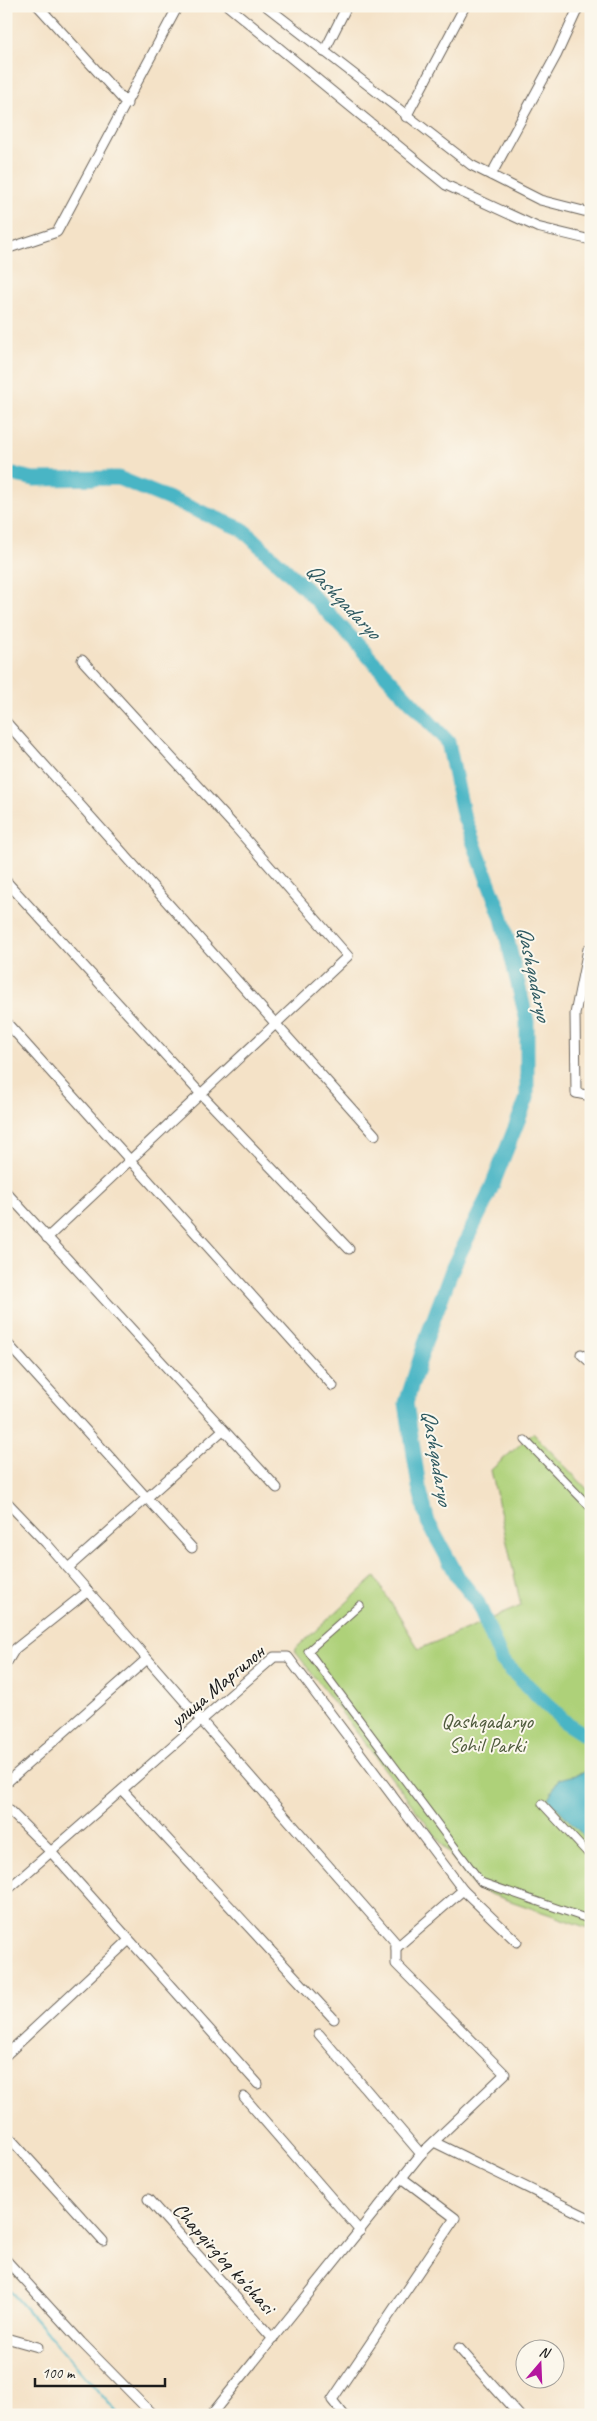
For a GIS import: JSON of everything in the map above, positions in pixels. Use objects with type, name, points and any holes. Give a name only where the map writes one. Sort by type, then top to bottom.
[{"type":"street","points":[[38,6],[126,104]]},
{"type":"street","points":[[6,248],[57,232],[178,6]]},
{"type":"street","points":[[228,6],[446,185],[537,226],[591,240]]},
{"type":"street","points":[[266,6],[470,165],[540,200],[591,213]]},
{"type":"street","points":[[324,52],[347,6]]},
{"type":"street","points":[[406,117],[465,6]]},
{"type":"street","points":[[491,175],[557,54],[579,6]]},
{"type":"street","points":[[47,1238],[348,956],[238,829],[82,660]]},
{"type":"street","points":[[6,722],[375,1135]]},
{"type":"street","points":[[6,881],[200,1093],[349,1249]]},
{"type":"street","points":[[591,950],[588,949],[575,1014],[576,1093],[591,1096]]},
{"type":"street","points":[[6,1022],[333,1386]]},
{"type":"street","points":[[6,1192],[277,1488]]},
{"type":"street","points":[[6,1342],[192,1548]]},
{"type":"street","points":[[581,1354],[591,1363]]},
{"type":"street","points":[[68,1568],[223,1430]]},
{"type":"street","points":[[525,1440],[591,1508]]},
{"type":"street","points":[[6,1501],[68,1568],[200,1721],[396,1942],[396,1964],[505,2074],[421,2154],[211,2415]]},
{"type":"street","points":[[6,1664],[15,1649],[88,1591]]},
{"type":"street","points":[[360,1605],[308,1652],[481,1882],[591,1920]]},
{"type":"street","name":"улица Маргилон","points":[[6,1891],[274,1657],[288,1657],[463,1890],[517,1942]]},
{"type":"street","points":[[6,1783],[147,1659]]},
{"type":"street","points":[[122,1790],[334,2019]]},
{"type":"street","points":[[542,1804],[591,1856]]},
{"type":"street","points":[[6,1807],[51,1852],[258,2084]]},
{"type":"street","points":[[396,1948],[463,1890]]},
{"type":"street","points":[[6,2055],[129,1940]]},
{"type":"street","points":[[318,2034],[421,2154]]},
{"type":"street","points":[[244,2098],[360,2231]]},
{"type":"street","points":[[6,2134],[103,2241]]},
{"type":"street","points":[[434,2142],[591,2219]]},
{"type":"street","points":[[344,2415],[332,2400],[455,2218],[402,2178]]},
{"type":"street","name":"Chapqirg'oq ko'chasi","points":[[148,2199],[273,2340]]},
{"type":"street","points":[[6,2260],[81,2342],[153,2415]]},
{"type":"street","points":[[6,2338],[38,2346]]},
{"type":"street","points":[[459,2348],[519,2415]]},
{"type":"green space","name":"Qashqadaryo Sohil Parki","points":[[533,1433],[591,1493],[591,1929],[476,1889],[294,1650],[375,1577],[419,1649],[521,1606],[491,1470]]},
{"type":"water","points":[[591,1767],[591,1844],[548,1798],[559,1779],[583,1773]]},
{"type":"waterway","name":"Qashqadaryo","points":[[6,473],[34,479],[118,478],[242,529],[306,589],[448,742],[463,814],[502,918],[527,1021],[527,1098],[488,1196],[453,1267],[428,1334],[406,1403],[419,1487],[428,1522],[458,1577],[478,1603],[502,1661],[566,1723],[591,1739]]},
{"type":"waterway","points":[[6,2286],[119,2415]]}]
